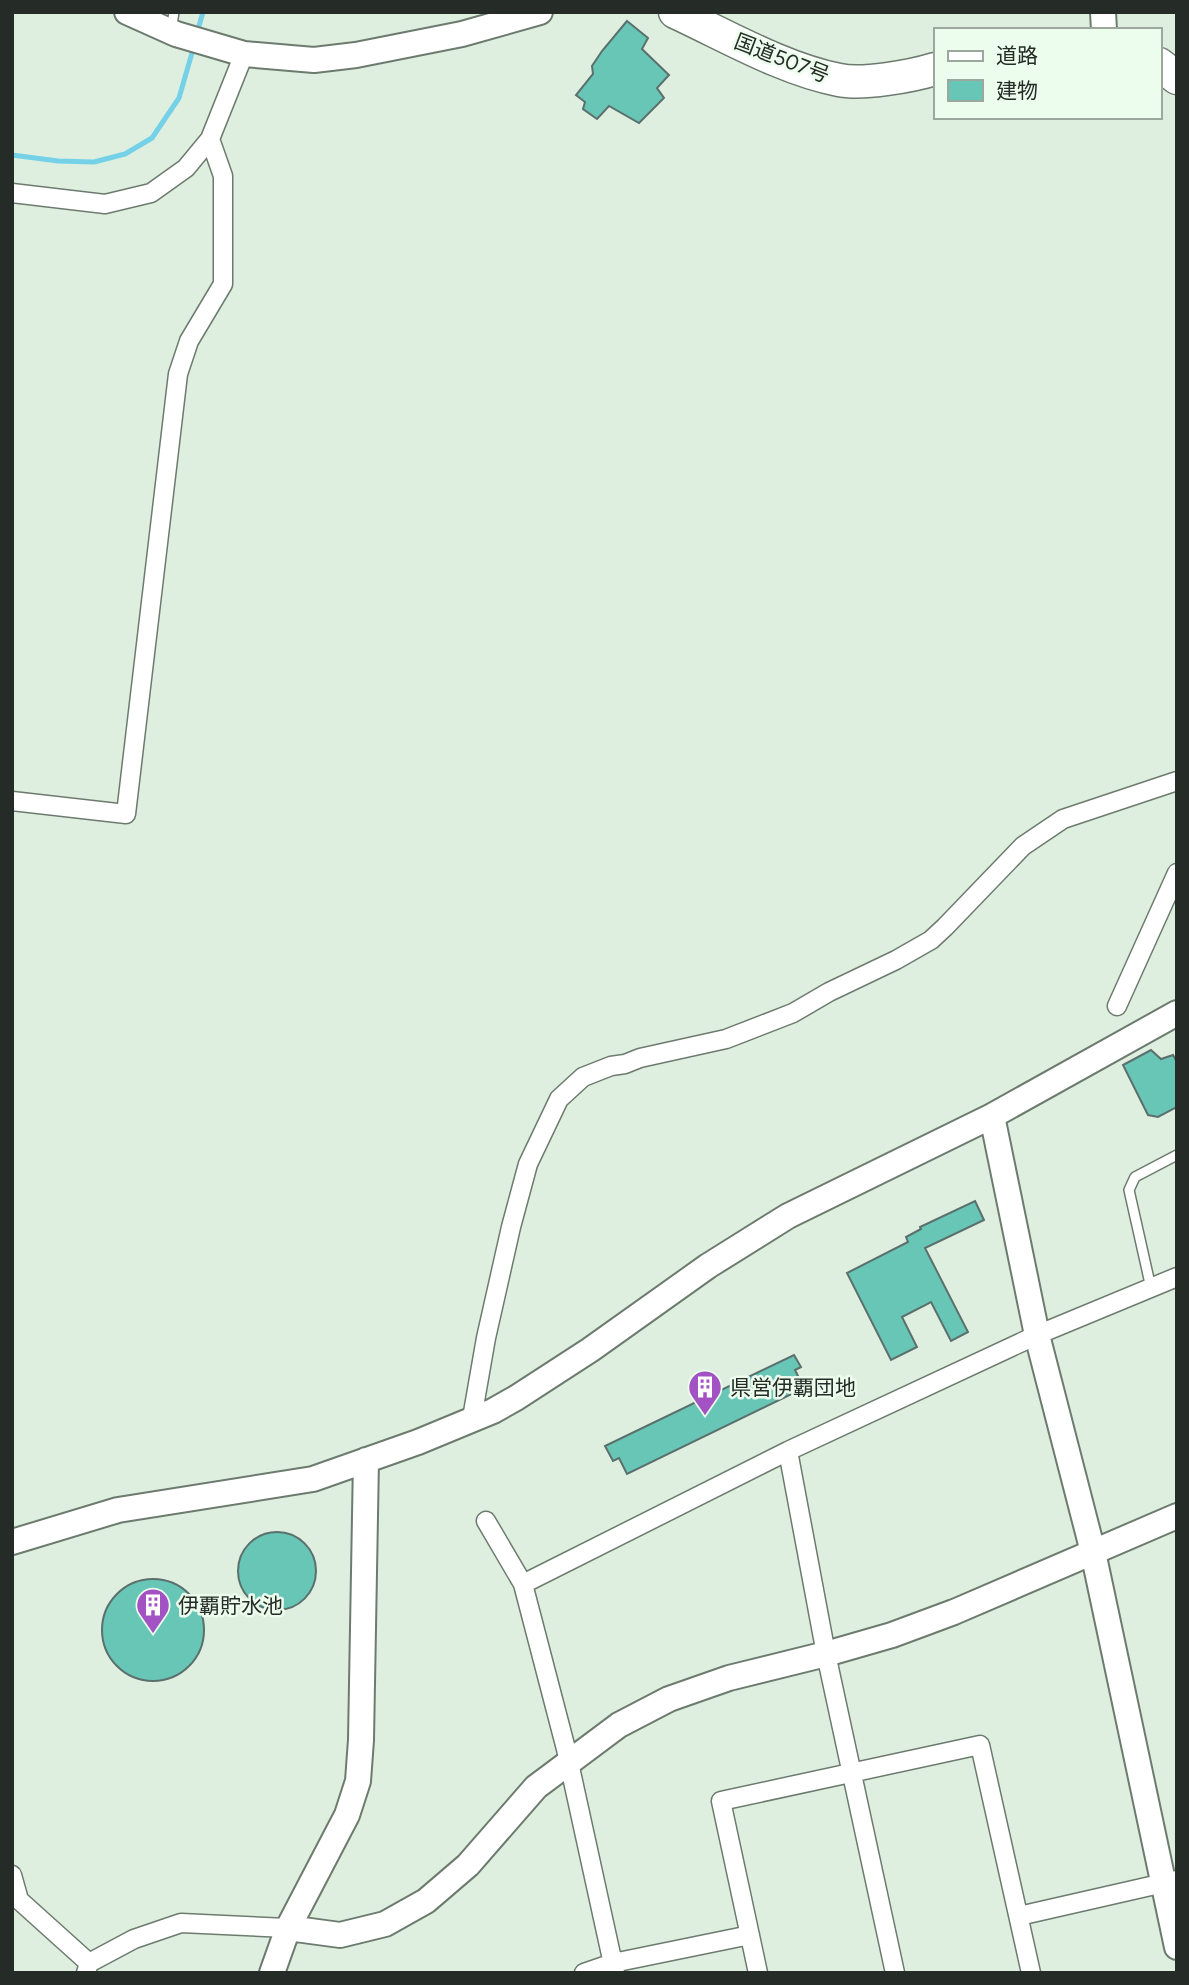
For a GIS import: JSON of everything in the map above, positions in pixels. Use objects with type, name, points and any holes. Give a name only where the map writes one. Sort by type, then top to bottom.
[{"type":"highway","name":"国道507号","points":[[675,12],[764,54],[842,81],[915,75],[934,69]]},
{"type":"highway","points":[[1161,66],[1177,78]]},
{"type":"street","points":[[127,12],[174,26],[219,47],[244,54],[314,60],[356,55],[462,34],[540,12]]},
{"type":"street","points":[[12,193],[105,204],[151,193],[186,167],[210,139],[244,54]]},
{"type":"street","points":[[12,801],[126,814],[178,374],[189,341],[223,284],[223,176],[210,139]]},
{"type":"street","points":[[472,1418],[486,1338],[528,1164],[559,1099],[583,1077],[640,1058],[726,1039],[793,1013],[931,940],[1023,846],[1063,819],[1177,780]]},
{"type":"street","points":[[1116,1006],[1177,873]]},
{"type":"street","points":[[12,1542],[118,1510],[313,1479],[418,1442],[493,1410],[590,1350],[708,1266],[778,1222],[992,1116],[1177,1013]]},
{"type":"street","points":[[992,1116],[1037,1335],[1093,1552],[1170,1882],[1177,1947]]},
{"type":"street","points":[[523,1584],[788,1451],[1037,1335],[1177,1278]]},
{"type":"street","points":[[788,1451],[826,1654],[895,1973]]},
{"type":"street","points":[[272,1973],[288,1928],[347,1815],[358,1781],[366,1460]]},
{"type":"street","points":[[12,1875],[19,1900],[87,1968],[134,1939],[181,1923],[288,1928],[340,1935],[385,1924],[426,1901],[468,1865],[536,1787],[619,1725],[669,1699],[729,1678],[892,1635],[954,1612],[1177,1516]]},
{"type":"street","points":[[486,1521],[523,1584],[569,1761],[614,1968]]},
{"type":"street","points":[[758,1973],[721,1801],[980,1745],[1031,1973]]},
{"type":"street","points":[[1018,1916],[1170,1882]]},
{"type":"street","points":[[583,1973],[750,1935]]},
{"type":"lane","points":[[1151,1288],[1129,1190],[1135,1177],[1177,1155]]},
{"type":"building","points":[[627,21],[648,38],[642,49],[669,75],[657,88],[664,98],[639,123],[609,106],[597,119],[583,109],[585,102],[576,95],[593,74],[592,66],[602,51]]},
{"type":"building","points":[[1151,1050],[1161,1059],[1173,1055],[1177,1062],[1177,1107],[1158,1117],[1148,1115],[1123,1065]]},
{"type":"building","points":[[975,1201],[984,1220],[925,1248],[968,1332],[951,1341],[931,1302],[902,1317],[917,1347],[891,1360],[847,1273],[908,1242],[906,1237],[921,1229],[920,1227]]},
{"type":"building","name":"県営伊覇団地","points":[[794,1355],[801,1367],[795,1370],[804,1388],[627,1474],[619,1458],[613,1461],[605,1446]]},
{"type":"building","name":"伊覇貯水池","points":[[277,1532],[292,1535],[305,1543],[313,1556],[316,1571],[313,1586],[305,1599],[292,1607],[277,1610],[262,1607],[249,1599],[241,1586],[238,1571],[241,1556],[249,1543],[262,1535]]},
{"type":"building","name":"伊覇貯水池","points":[[153,1579],[173,1583],[189,1594],[200,1610],[204,1630],[200,1650],[189,1666],[173,1677],[153,1681],[133,1677],[117,1666],[106,1650],[102,1630],[106,1610],[117,1594],[133,1583]]},
{"type":"waterway","points":[[197,33],[203,12]]},
{"type":"waterway","points":[[12,155],[94,162],[125,154],[152,138],[179,98],[194,46]]},
{"type":"place","name":"県営伊覇団地","points":[[705,1417]]},
{"type":"place","name":"伊覇貯水池","points":[[153,1635]]}]
